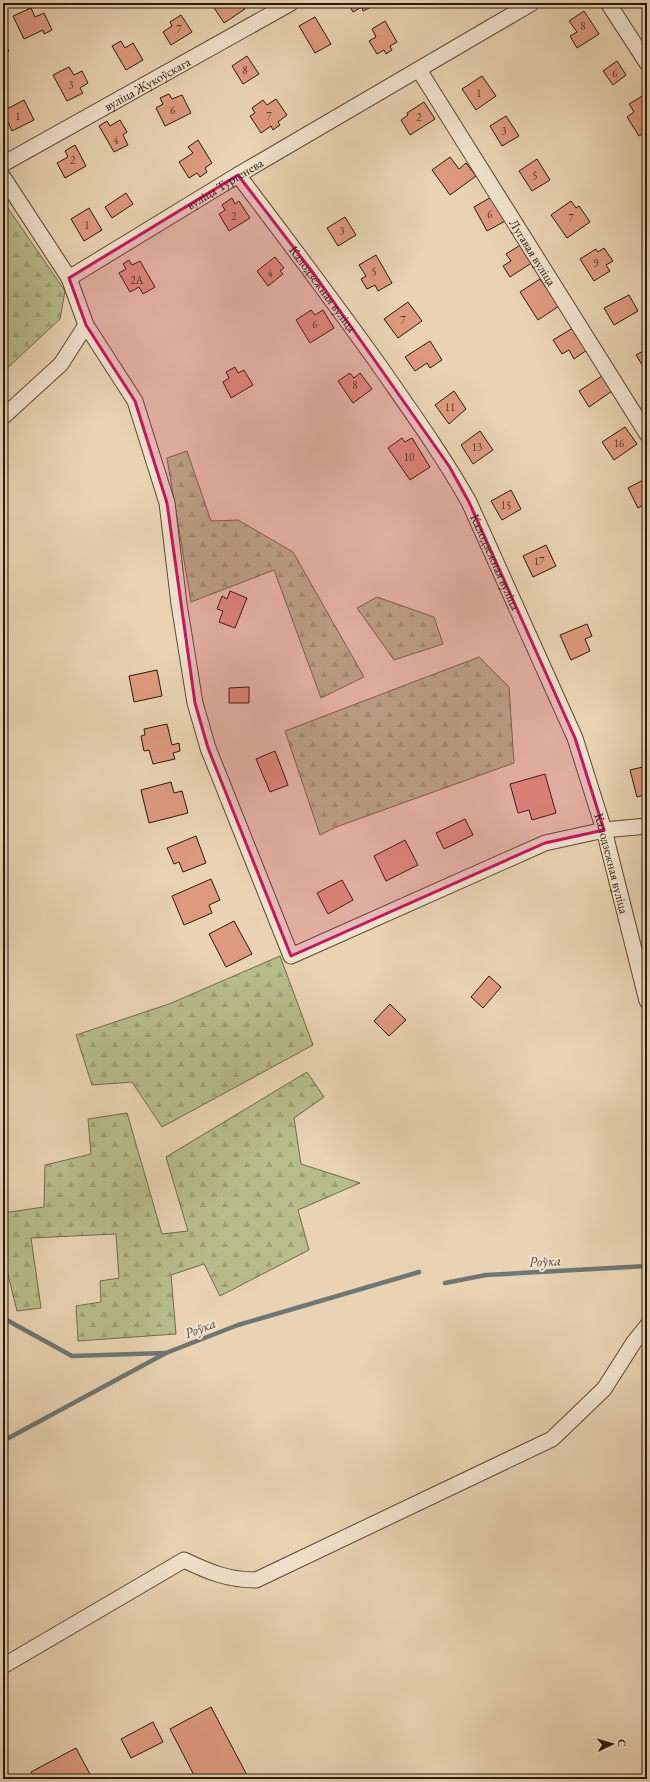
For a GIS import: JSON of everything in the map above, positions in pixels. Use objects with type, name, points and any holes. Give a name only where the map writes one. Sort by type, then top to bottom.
[{"type":"street","name":"вуліца Жукоўскага","points":[[3,164],[291,3]]},
{"type":"street","name":"вуліца Тургенева","points":[[70,278],[238,175],[532,3]]},
{"type":"street","points":[[608,3],[647,63]]},
{"type":"street","name":"Лугавая вуліца","points":[[419,70],[647,434]]},
{"type":"street","name":"Калодзежная вуліца","points":[[238,175],[314,274],[449,466],[468,502],[575,738],[604,830],[647,1000]]},
{"type":"street","points":[[3,177],[70,278],[86,325],[135,401],[168,503],[179,604],[195,703],[208,748],[291,956],[546,843],[604,830],[647,826]]},
{"type":"street","points":[[3,416],[61,364],[86,325]]},
{"type":"street","points":[[3,1666],[184,1560],[218,1575],[237,1580],[256,1580],[552,1439],[604,1389],[634,1342],[647,1326]]},
{"type":"highlighted area","points":[[238,175],[314,274],[449,466],[469,502],[575,738],[604,830],[545,843],[291,956],[208,748],[195,703],[167,503],[135,401],[86,325],[69,278]]},
{"type":"green space","points":[[3,201],[65,291],[60,319],[3,372]]},
{"type":"green space","points":[[187,451],[211,521],[238,520],[293,552],[364,677],[321,698],[274,570],[191,602],[167,458]]},
{"type":"green space","points":[[377,597],[434,617],[443,644],[394,660],[357,608]]},
{"type":"green space","points":[[479,657],[509,687],[514,763],[336,827],[320,835],[285,731]]},
{"type":"green space","points":[[280,956],[313,1045],[162,1127],[132,1082],[92,1085],[76,1035],[169,1004]]},
{"type":"green space","points":[[307,1072],[324,1097],[294,1118],[301,1164],[360,1183],[298,1210],[309,1250],[220,1296],[204,1264],[171,1275],[176,1334],[78,1341],[76,1306],[101,1302],[100,1281],[119,1278],[116,1234],[31,1238],[41,1308],[17,1311],[3,1254],[3,1213],[44,1207],[45,1165],[91,1154],[88,1119],[127,1113],[162,1234],[188,1231],[166,1157]]},
{"type":"building","points":[[211,3],[241,3],[245,9],[224,23]]},
{"type":"building","points":[[348,3],[371,3],[373,6],[363,11],[362,7],[353,12]]},
{"type":"building","points":[[31,8],[35,17],[44,13],[52,30],[44,34],[43,30],[24,39],[13,16]]},
{"type":"building","points":[[584,11],[599,34],[577,48],[570,36],[577,32],[569,21]]},
{"type":"building","points":[[181,15],[192,32],[171,45],[163,32],[172,26],[170,22]]},
{"type":"building","points":[[315,17],[331,44],[315,53],[299,26]]},
{"type":"building","points":[[385,21],[397,42],[390,46],[392,50],[386,54],[384,50],[377,54],[369,41],[376,37],[372,29]]},
{"type":"building","points":[[3,41],[9,51],[3,54]]},
{"type":"building","points":[[121,41],[125,48],[133,43],[143,60],[126,70],[112,46]]},
{"type":"building","points":[[247,56],[259,74],[243,84],[232,66]]},
{"type":"building","points":[[617,61],[626,75],[613,85],[603,71]]},
{"type":"building","points":[[69,67],[74,75],[82,71],[88,83],[80,88],[83,93],[67,101],[53,75]]},
{"type":"building","points":[[482,76],[496,96],[476,110],[462,89]]},
{"type":"building","points":[[169,94],[172,99],[182,95],[191,113],[165,126],[156,108],[163,104],[160,98]]},
{"type":"building","points":[[644,95],[647,100],[647,131],[639,136],[627,117],[634,112],[629,104]]},
{"type":"building","points":[[276,99],[287,115],[278,122],[280,125],[273,130],[271,126],[261,133],[250,116],[255,113],[252,108],[263,100],[267,105]]},
{"type":"building","points":[[24,100],[34,120],[12,131],[3,111]]},
{"type":"building","points":[[424,102],[435,119],[410,135],[401,120],[408,115],[407,113]]},
{"type":"building","points":[[506,116],[519,136],[502,146],[490,126]]},
{"type":"building","points":[[120,120],[127,132],[123,135],[128,145],[114,152],[99,126],[107,121],[110,126]]},
{"type":"building","points":[[198,140],[212,163],[205,168],[207,172],[200,177],[197,173],[189,178],[179,162],[193,153],[188,147]]},
{"type":"building","points":[[75,145],[86,166],[65,178],[57,163],[68,157],[65,151]]},
{"type":"building","points":[[450,157],[459,169],[466,163],[476,176],[450,195],[432,170]]},
{"type":"building","points":[[537,159],[550,180],[532,191],[519,171]]},
{"type":"building","points":[[126,193],[133,204],[112,218],[105,207]]},
{"type":"building","points":[[493,196],[507,220],[487,231],[474,207]]},
{"type":"building","points":[[232,198],[235,204],[239,201],[250,218],[229,231],[219,214],[225,210],[222,205]]},
{"type":"building","points":[[571,201],[576,208],[579,206],[590,222],[567,238],[551,215]]},
{"type":"building","points":[[89,208],[102,230],[84,241],[71,219]]},
{"type":"building","points":[[345,217],[356,235],[338,246],[327,228]]},
{"type":"building","points":[[522,244],[533,262],[510,277],[503,266],[511,261],[506,254]]},
{"type":"building","points":[[604,248],[613,261],[606,265],[610,271],[594,281],[580,259],[596,249],[598,252]]},
{"type":"building","points":[[376,255],[392,283],[378,291],[375,285],[367,289],[361,279],[366,276],[359,265]]},
{"type":"building","points":[[275,257],[284,268],[280,271],[283,274],[268,286],[257,271]]},
{"type":"building","points":[[129,260],[132,265],[140,261],[155,287],[143,294],[139,287],[130,292],[119,273],[126,269],[123,264]]},
{"type":"building","points":[[540,279],[547,289],[551,287],[562,304],[538,320],[520,292]]},
{"type":"building","points":[[629,295],[638,311],[614,325],[604,308]]},
{"type":"building","points":[[408,302],[422,321],[398,338],[384,319]]},
{"type":"building","points":[[311,310],[315,315],[323,310],[334,328],[310,343],[296,320]]},
{"type":"building","points":[[573,328],[587,350],[574,359],[569,350],[562,354],[553,340]]},
{"type":"building","points":[[430,341],[442,360],[430,368],[427,363],[415,371],[405,357]]},
{"type":"building","points":[[647,349],[647,371],[646,371],[636,355]]},
{"type":"building","points":[[235,367],[238,373],[244,370],[253,385],[231,398],[223,382],[229,378],[226,372]]},
{"type":"building","points":[[350,373],[354,378],[360,373],[372,389],[353,403],[338,381]]},
{"type":"building","points":[[602,376],[612,391],[589,407],[579,391]]},
{"type":"building","points":[[454,391],[466,409],[449,424],[435,405]]},
{"type":"building","points":[[625,427],[637,444],[614,460],[602,442]]},
{"type":"building","points":[[480,431],[493,450],[473,464],[461,445]]},
{"type":"building","points":[[402,438],[405,442],[412,438],[430,467],[410,480],[388,448]]},
{"type":"building","points":[[647,478],[647,503],[638,508],[628,488]]},
{"type":"building","points":[[511,490],[521,509],[502,520],[491,501]]},
{"type":"building","points":[[546,545],[556,566],[533,577],[523,556]]},
{"type":"building","points":[[230,591],[247,598],[235,628],[219,622],[223,611],[217,609],[222,596],[227,599]]},
{"type":"building","points":[[587,624],[592,636],[585,639],[590,651],[571,660],[560,635]]},
{"type":"building","points":[[157,670],[162,696],[134,702],[129,676]]},
{"type":"building","points":[[249,687],[249,703],[229,703],[229,688]]},
{"type":"building","points":[[167,724],[172,745],[179,743],[180,751],[173,753],[175,759],[153,764],[149,750],[144,751],[141,736],[145,735],[144,729]]},
{"type":"building","points":[[275,751],[288,785],[270,792],[256,759]]},
{"type":"building","points":[[647,766],[647,794],[637,797],[630,770]]},
{"type":"building","points":[[545,774],[556,813],[532,820],[529,810],[518,813],[510,784]]},
{"type":"building","points":[[171,782],[174,793],[182,791],[188,813],[149,823],[141,790]]},
{"type":"building","points":[[465,819],[473,835],[444,849],[436,833]]},
{"type":"building","points":[[196,836],[206,863],[183,872],[179,862],[174,864],[167,848]]},
{"type":"building","points":[[405,840],[418,865],[386,881],[374,856]]},
{"type":"building","points":[[211,879],[220,900],[209,905],[212,913],[184,925],[172,896]]},
{"type":"building","points":[[342,880],[353,900],[328,914],[317,893]]},
{"type":"building","points":[[234,921],[252,954],[226,967],[209,934]]},
{"type":"building","points":[[489,976],[501,987],[483,1008],[471,997]]},
{"type":"building","points":[[390,1004],[406,1020],[389,1036],[374,1021]]},
{"type":"building","points":[[211,1707],[249,1779],[196,1779],[170,1729]]},
{"type":"building","points":[[153,1722],[163,1742],[131,1758],[121,1739]]},
{"type":"building","points":[[76,1748],[92,1778],[35,1779],[31,1772]]},
{"type":"waterway","name":"Роўка","points":[[445,1283],[486,1275],[647,1266]]},
{"type":"waterway","name":"Роўка","points":[[3,1441],[166,1353],[238,1325],[419,1272]]},
{"type":"waterway","points":[[3,1318],[72,1356],[165,1353]]}]
